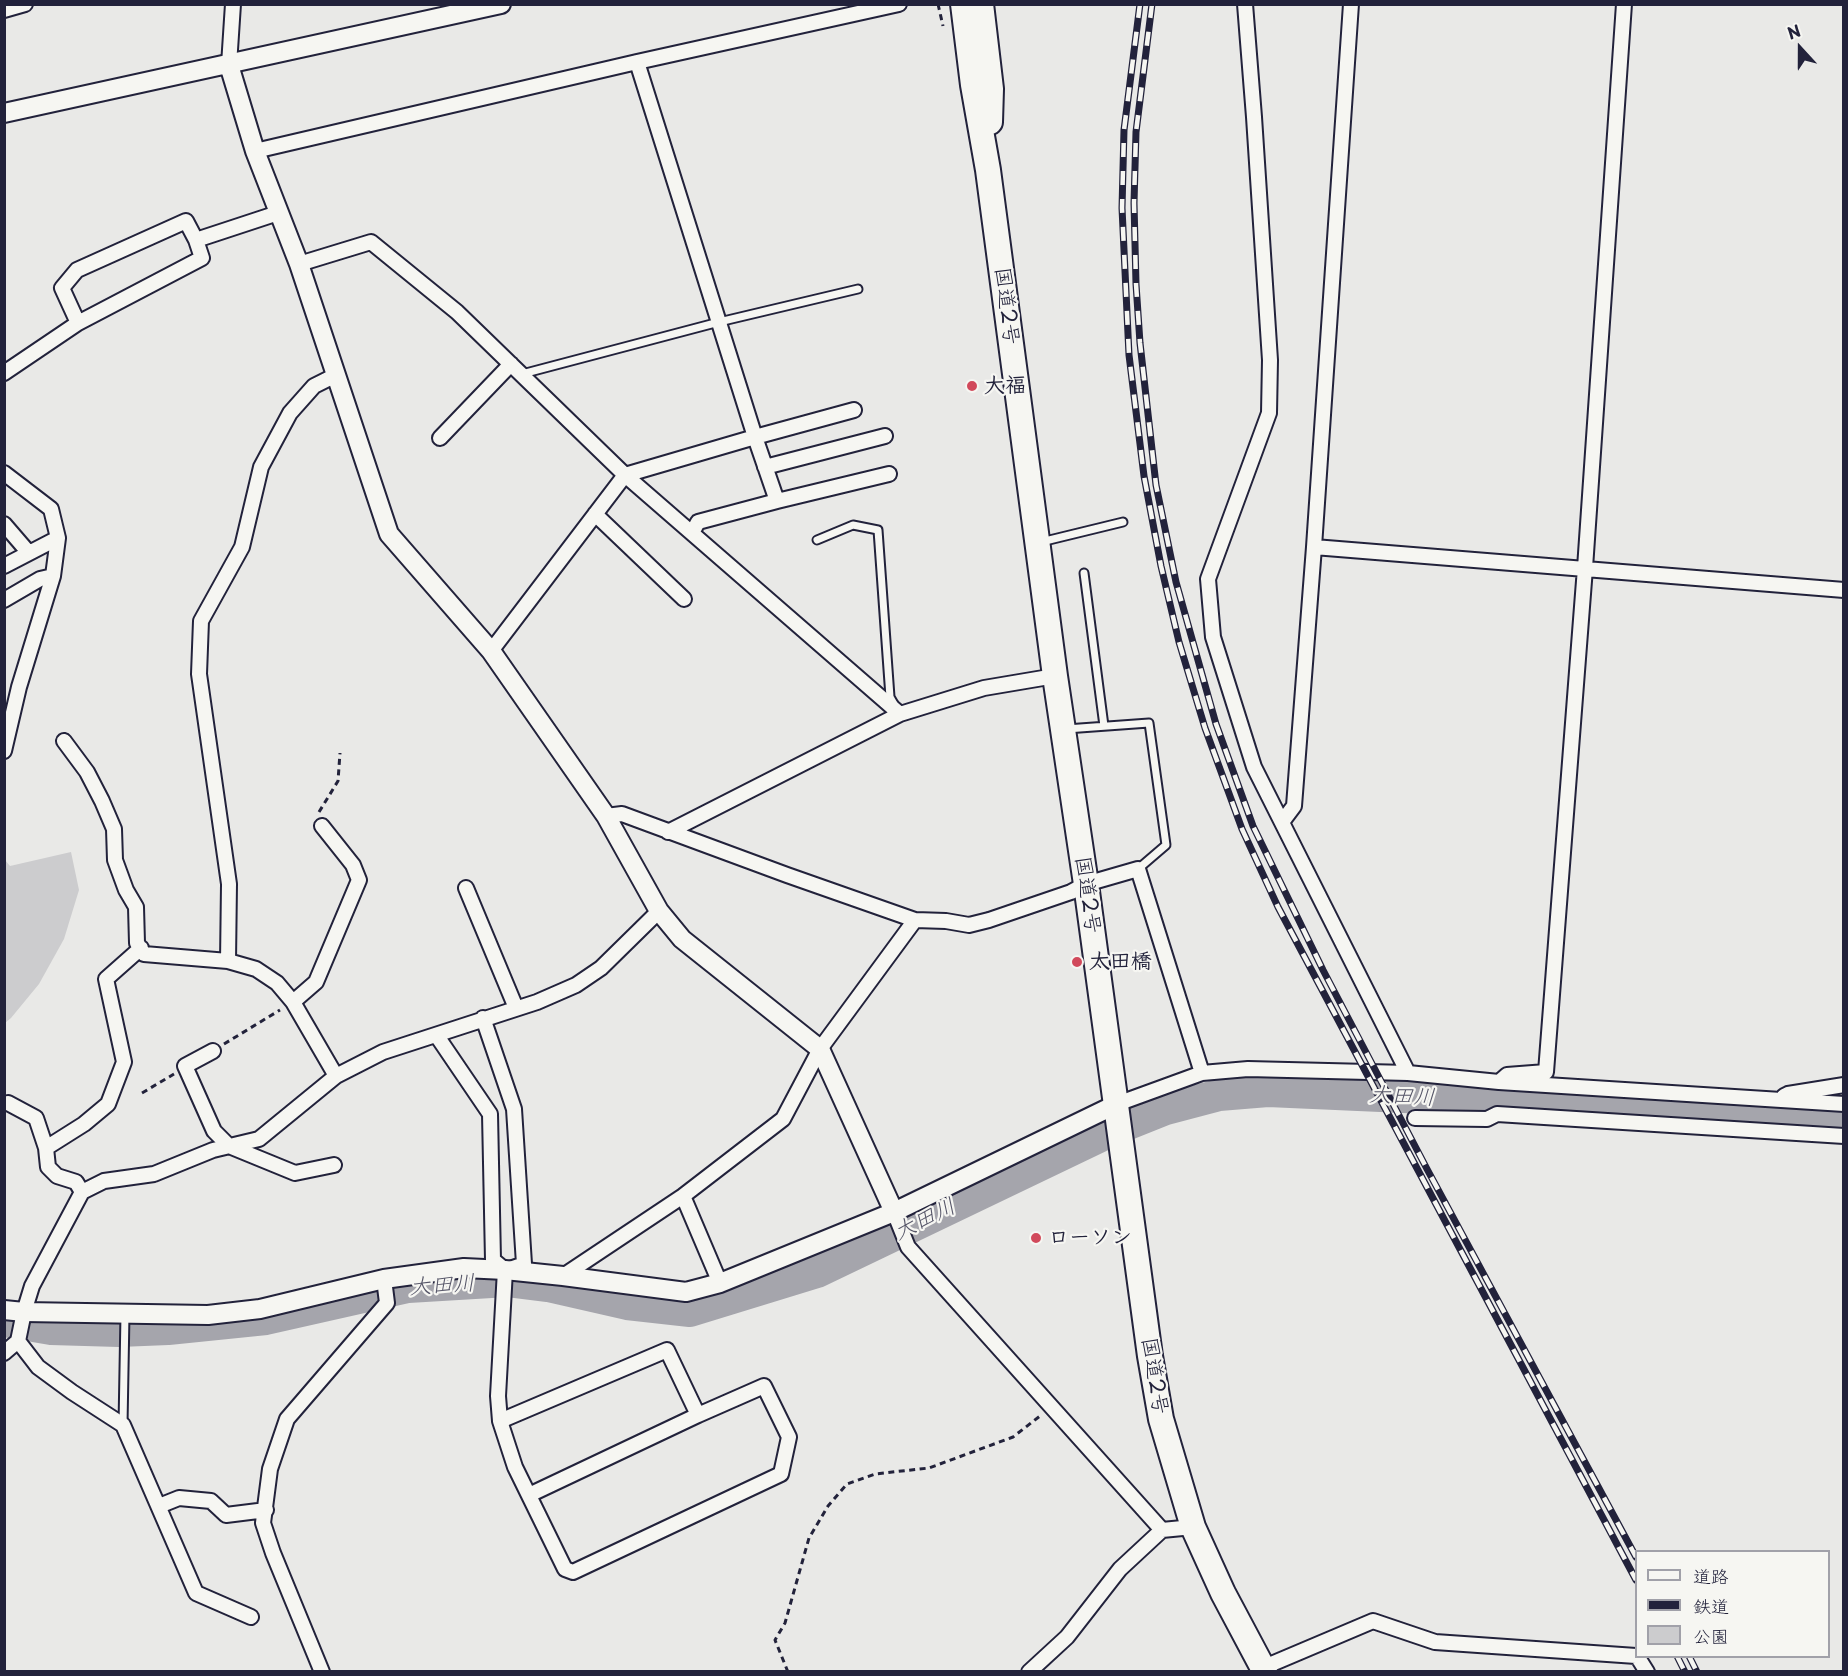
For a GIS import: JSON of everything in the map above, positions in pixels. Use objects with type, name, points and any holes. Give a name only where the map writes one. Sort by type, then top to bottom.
[{"type":"highway","name":"国道2号","points":[[963,4],[973,85],[988,170],[1055,676],[1117,1104],[1150,1356],[1161,1419],[1193,1527],[1223,1593],[1263,1670]]},
{"type":"highway","name":"国道2号","points":[[981,4],[991,89],[988,170]]},
{"type":"street","points":[[4,10],[25,4]]},
{"type":"street","points":[[233,4],[229,65],[255,151],[299,264],[389,534],[490,651],[606,816],[659,911],[682,939],[820,1049],[908,1246],[1162,1530]]},
{"type":"street","points":[[4,113],[501,4]]},
{"type":"street","points":[[255,151],[899,4]]},
{"type":"street","points":[[1245,4],[1270,360],[1269,413],[1208,579],[1213,637],[1254,767],[1408,1072]]},
{"type":"street","points":[[1282,822],[1294,806],[1351,4]]},
{"type":"street","points":[[1499,1082],[1507,1075],[1546,1072],[1585,568],[1624,4]]},
{"type":"street","points":[[637,62],[777,501]]},
{"type":"street","points":[[196,240],[278,213]]},
{"type":"street","points":[[4,373],[78,323],[202,258],[186,220],[77,270],[62,288],[78,323]]},
{"type":"street","points":[[299,264],[371,242],[457,312],[625,475],[900,714]]},
{"type":"street","points":[[440,438],[511,364]]},
{"type":"street","points":[[228,961],[229,884],[199,674],[201,621],[242,547],[261,467],[290,413],[314,386],[336,375]]},
{"type":"street","points":[[490,651],[625,475],[854,410]]},
{"type":"street","points":[[765,467],[885,436]]},
{"type":"street","points":[[4,473],[51,509],[57,538],[53,576],[19,687],[4,752]]},
{"type":"street","points":[[692,533],[698,522],[889,474]]},
{"type":"street","points":[[595,514],[684,599]]},
{"type":"street","points":[[4,524],[30,553]]},
{"type":"street","points":[[4,566],[57,538]]},
{"type":"street","points":[[1314,547],[1844,590]]},
{"type":"street","points":[[4,600],[40,579],[53,576]]},
{"type":"street","points":[[668,832],[900,714],[984,688],[1055,676]]},
{"type":"street","points":[[64,741],[87,772],[114,829],[115,860],[126,890],[136,908],[137,943],[144,954],[228,961],[255,969],[263,974],[277,983],[293,1002],[336,1076]]},
{"type":"street","points":[[606,816],[622,814],[915,920],[946,921],[969,926],[1071,892],[1086,884],[1138,869],[1202,1072]]},
{"type":"street","points":[[293,1002],[316,982],[359,880],[353,865],[322,826]]},
{"type":"street","points":[[466,888],[516,1008]]},
{"type":"street","points":[[4,1353],[18,1341],[32,1286],[82,1192],[104,1181],[154,1174],[213,1150],[259,1139],[336,1076],[383,1052],[537,1002],[576,985],[601,968],[659,911]]},
{"type":"street","points":[[562,1276],[684,1196],[783,1119],[820,1049],[915,920]]},
{"type":"street","points":[[46,1148],[84,1124],[108,1104],[124,1062],[105,979],[141,948]]},
{"type":"street","points":[[483,1018],[513,1109],[524,1264],[505,1270]]},
{"type":"street","points":[[436,1036],[490,1114],[493,1260],[505,1270]]},
{"type":"street","points":[[213,1051],[185,1066],[214,1131],[229,1146],[294,1173],[334,1165]]},
{"type":"street","points":[[4,1310],[208,1315],[260,1309],[384,1279],[464,1268],[562,1276],[686,1292],[720,1283],[894,1212],[1117,1104],[1202,1072],[1248,1070],[1408,1072],[1499,1082],[1844,1104]]},
{"type":"street","points":[[1776,1100],[1788,1094],[1844,1085]]},
{"type":"street","points":[[8,1103],[36,1118],[46,1148],[48,1167],[57,1176],[75,1182],[82,1192]]},
{"type":"street","points":[[1415,1118],[1487,1119],[1497,1114],[1844,1136]]},
{"type":"street","points":[[684,1196],[720,1283]]},
{"type":"street","points":[[505,1270],[498,1396],[500,1421],[515,1467],[565,1569],[573,1572],[781,1474],[789,1437],[764,1386],[529,1495]]},
{"type":"street","points":[[322,1671],[273,1553],[263,1523],[270,1469],[287,1419],[387,1303],[384,1279]]},
{"type":"street","points":[[18,1341],[38,1367],[123,1425],[196,1593],[250,1617]]},
{"type":"street","points":[[500,1421],[667,1350],[698,1416]]},
{"type":"street","points":[[159,1506],[179,1498],[211,1501],[226,1515],[266,1510]]},
{"type":"street","points":[[1029,1671],[1067,1637],[1120,1569],[1162,1530],[1193,1527]]},
{"type":"street","points":[[1263,1670],[1373,1622],[1435,1642],[1635,1656]]},
{"type":"street","points":[[1638,1658],[1647,1671]]},
{"type":"lane","points":[[522,374],[719,322],[858,289]]},
{"type":"lane","points":[[1037,543],[1123,522]]},
{"type":"lane","points":[[816,540],[853,525],[878,530],[890,697],[900,714]]},
{"type":"lane","points":[[1084,573],[1104,726]]},
{"type":"lane","points":[[1063,729],[1149,723],[1166,845],[1138,869]]},
{"type":"lane","points":[[123,1425],[124,1314]]},
{"type":"path","points":[[322,826],[319,812],[338,781],[340,753]]},
{"type":"path","points":[[213,1051],[293,1002]]},
{"type":"path","points":[[142,1094],[185,1066]]},
{"type":"path","points":[[788,1671],[775,1640],[785,1623],[810,1538],[828,1506],[847,1484],[875,1474],[929,1468],[1012,1437],[1052,1407]]},
{"type":"green space","points":[[71,852],[79,890],[64,939],[39,984],[5,1023],[5,860],[10,866]]},
{"type":"waterway","name":"大田川","points":[[4,1321],[51,1329],[119,1331],[168,1329],[266,1319],[408,1287],[508,1281],[548,1286],[627,1304],[690,1311],[817,1272],[1111,1131],[1166,1109],[1219,1095],[1268,1091],[1426,1098],[1844,1124]]},
{"type":"railway","points":[[1140,4],[1124,130],[1122,208],[1129,355],[1144,476],[1161,566],[1179,642],[1205,728],[1242,829],[1278,907],[1635,1578]]},
{"type":"railway","points":[[1152,4],[1136,132],[1134,203],[1140,343],[1156,485],[1176,582],[1216,724],[1253,826],[1323,970],[1427,1169],[1635,1555]]},
{"type":"railway","points":[[1678,1658],[1685,1672]]},
{"type":"railway","points":[[1690,1658],[1697,1672]]},
{"type":"place","name":"大福","points":[[972,386]]},
{"type":"place","name":"太田橋","points":[[1077,962]]},
{"type":"place","name":"ローソン","points":[[1036,1238]]}]
